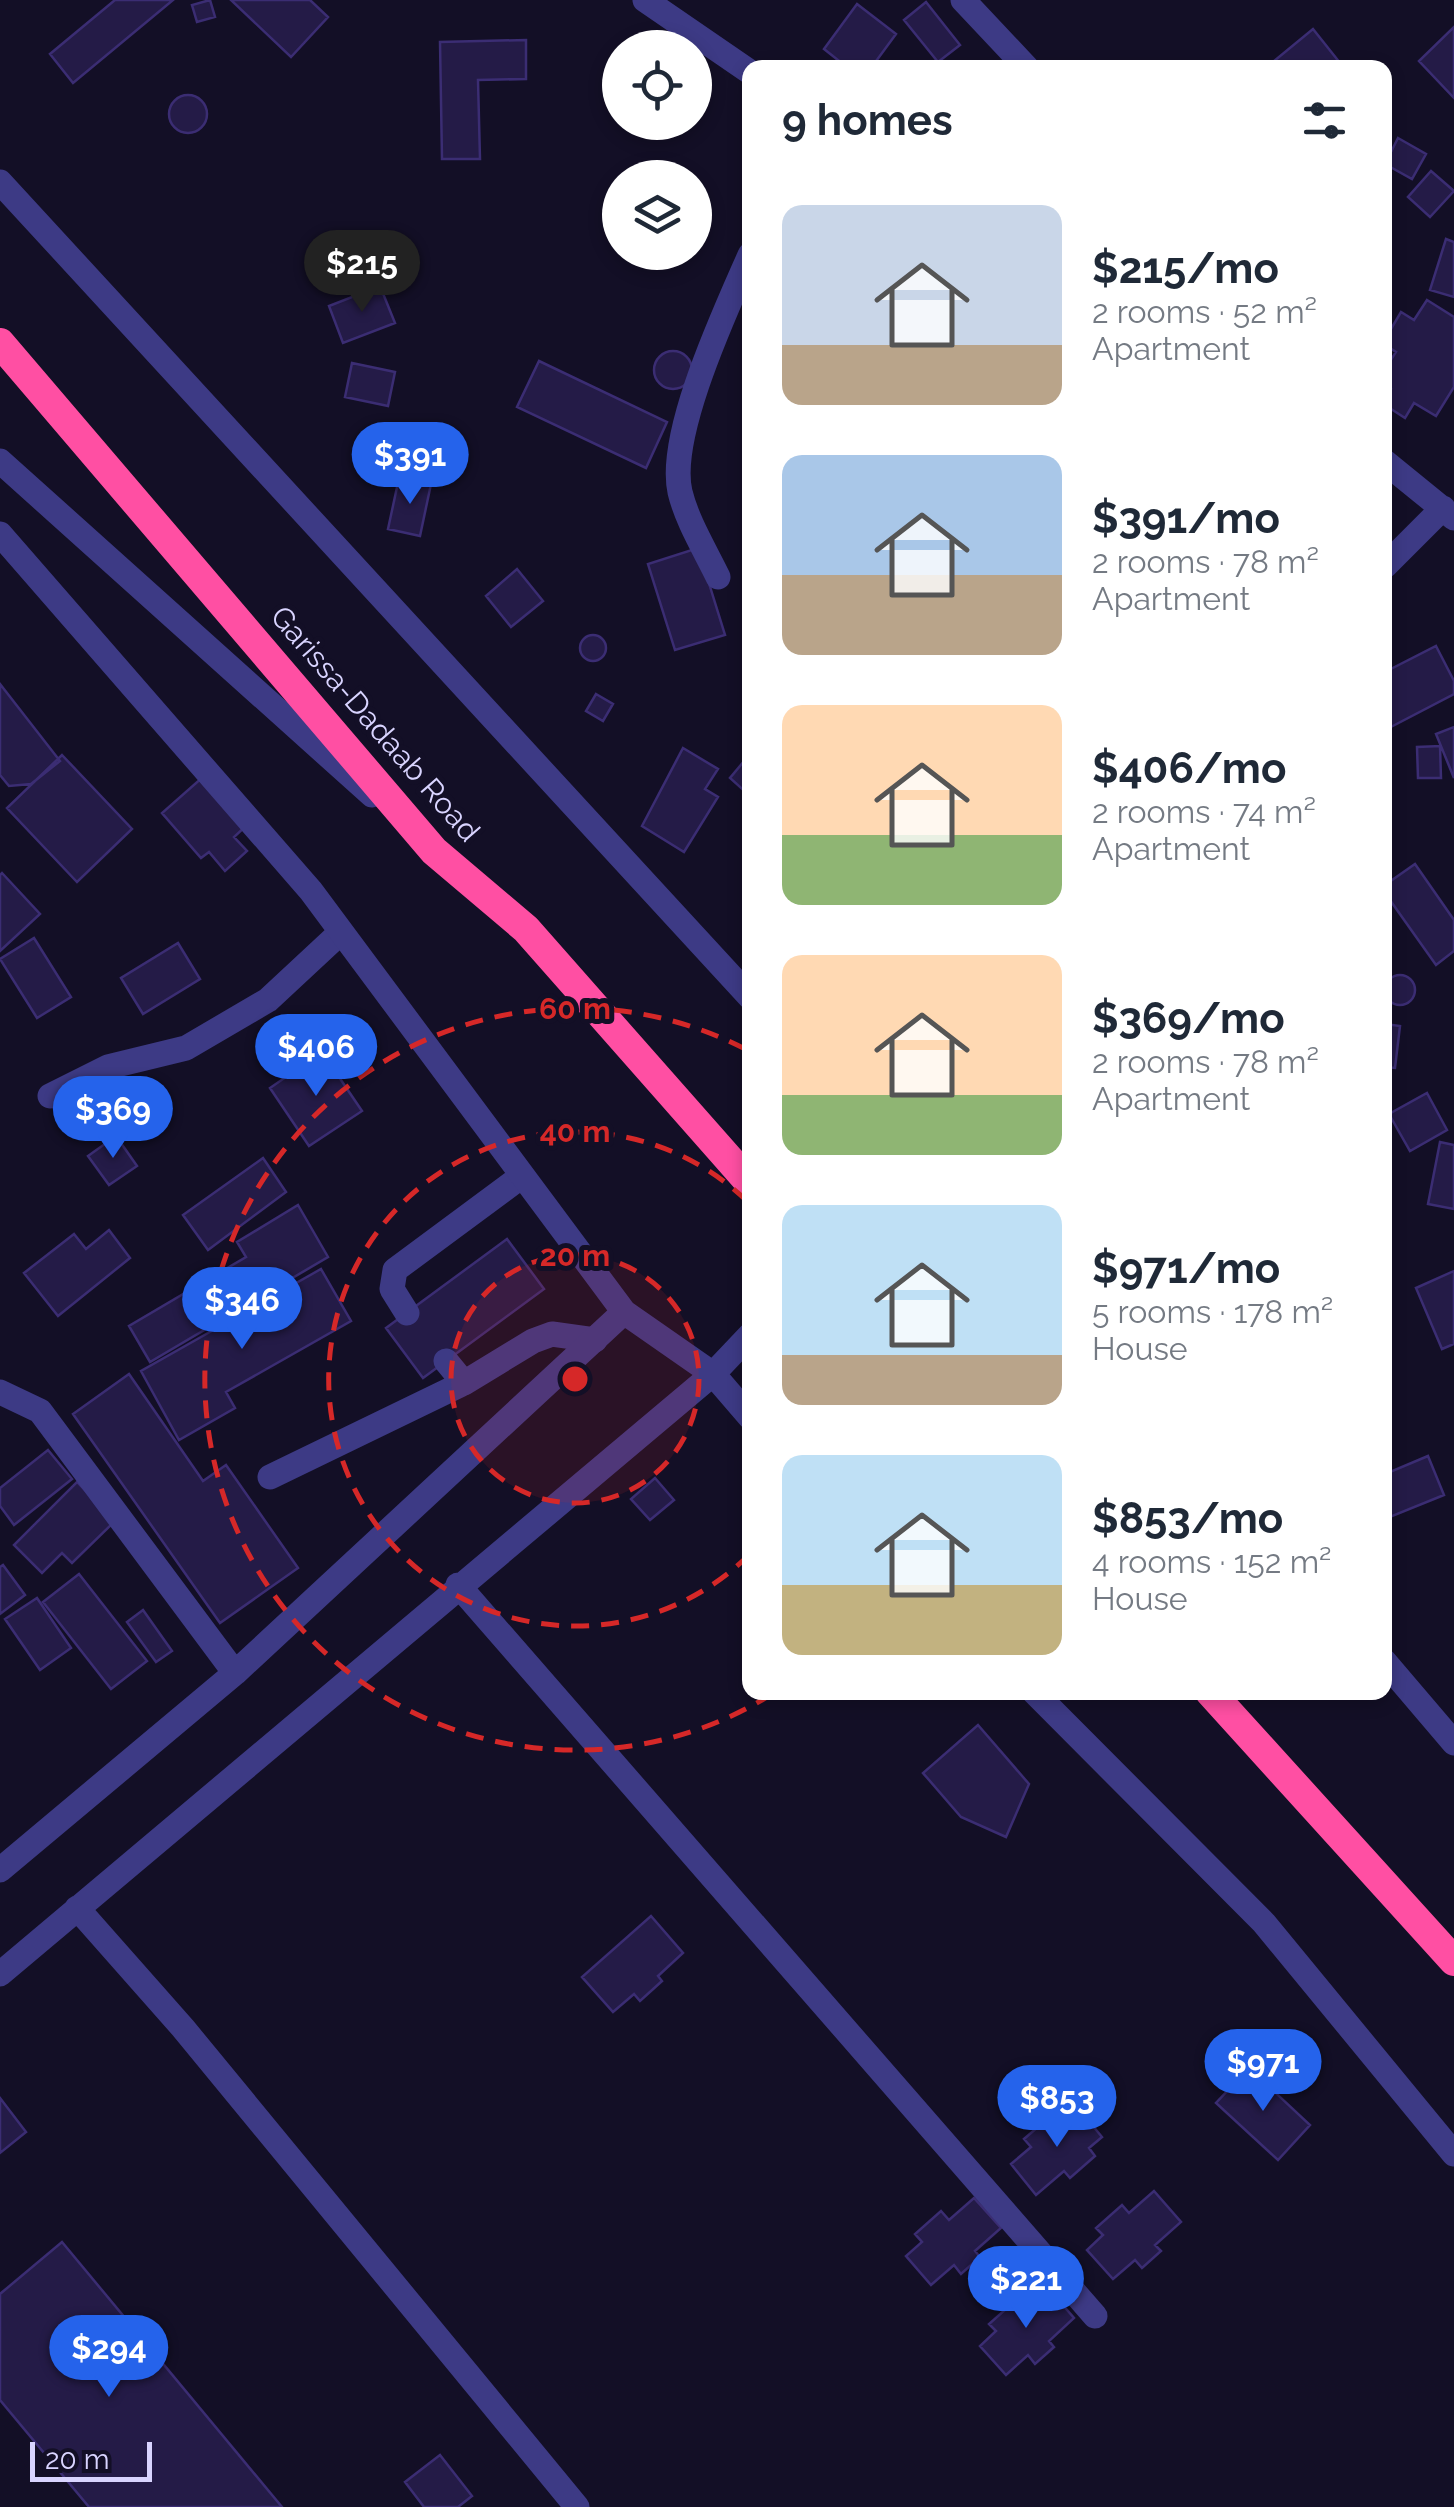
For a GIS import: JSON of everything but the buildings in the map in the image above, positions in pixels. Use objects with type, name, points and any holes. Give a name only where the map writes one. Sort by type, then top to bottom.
[{"type":"highway","name":"Garissa-Dadaab Road","points":[[0,343],[434,851],[526,929],[742,1175]]},
{"type":"highway","points":[[1217,1700],[1454,1960]]},
{"type":"street","points":[[644,0],[742,67]]},
{"type":"street","points":[[963,0],[1019,60]]},
{"type":"street","points":[[0,182],[742,987]]},
{"type":"street","points":[[718,577],[680,491],[678,464],[681,440],[720,324],[742,274]]},
{"type":"street","points":[[0,461],[434,851]]},
{"type":"street","points":[[1392,468],[1449,513],[1392,560]]},
{"type":"street","points":[[0,534],[310,891],[624,1312],[713,1374],[742,1407]]},
{"type":"street","points":[[50,1096],[108,1067],[186,1048],[268,1000],[340,933]]},
{"type":"street","points":[[407,1313],[392,1288],[395,1270],[522,1176]]},
{"type":"street","points":[[0,1870],[234,1673],[624,1312]]},
{"type":"street","points":[[270,1477],[464,1382],[552,1334],[594,1340]]},
{"type":"street","points":[[0,1974],[713,1374],[742,1343]]},
{"type":"street","points":[[446,1361],[464,1382]]},
{"type":"street","points":[[0,1392],[40,1411],[234,1673]]},
{"type":"street","points":[[458,1585],[1095,2316]]},
{"type":"street","points":[[1392,1670],[1454,1743]]},
{"type":"street","points":[[1042,1700],[1264,1923],[1454,2154]]},
{"type":"street","points":[[77,1908],[220,2072],[577,2507]]}]
